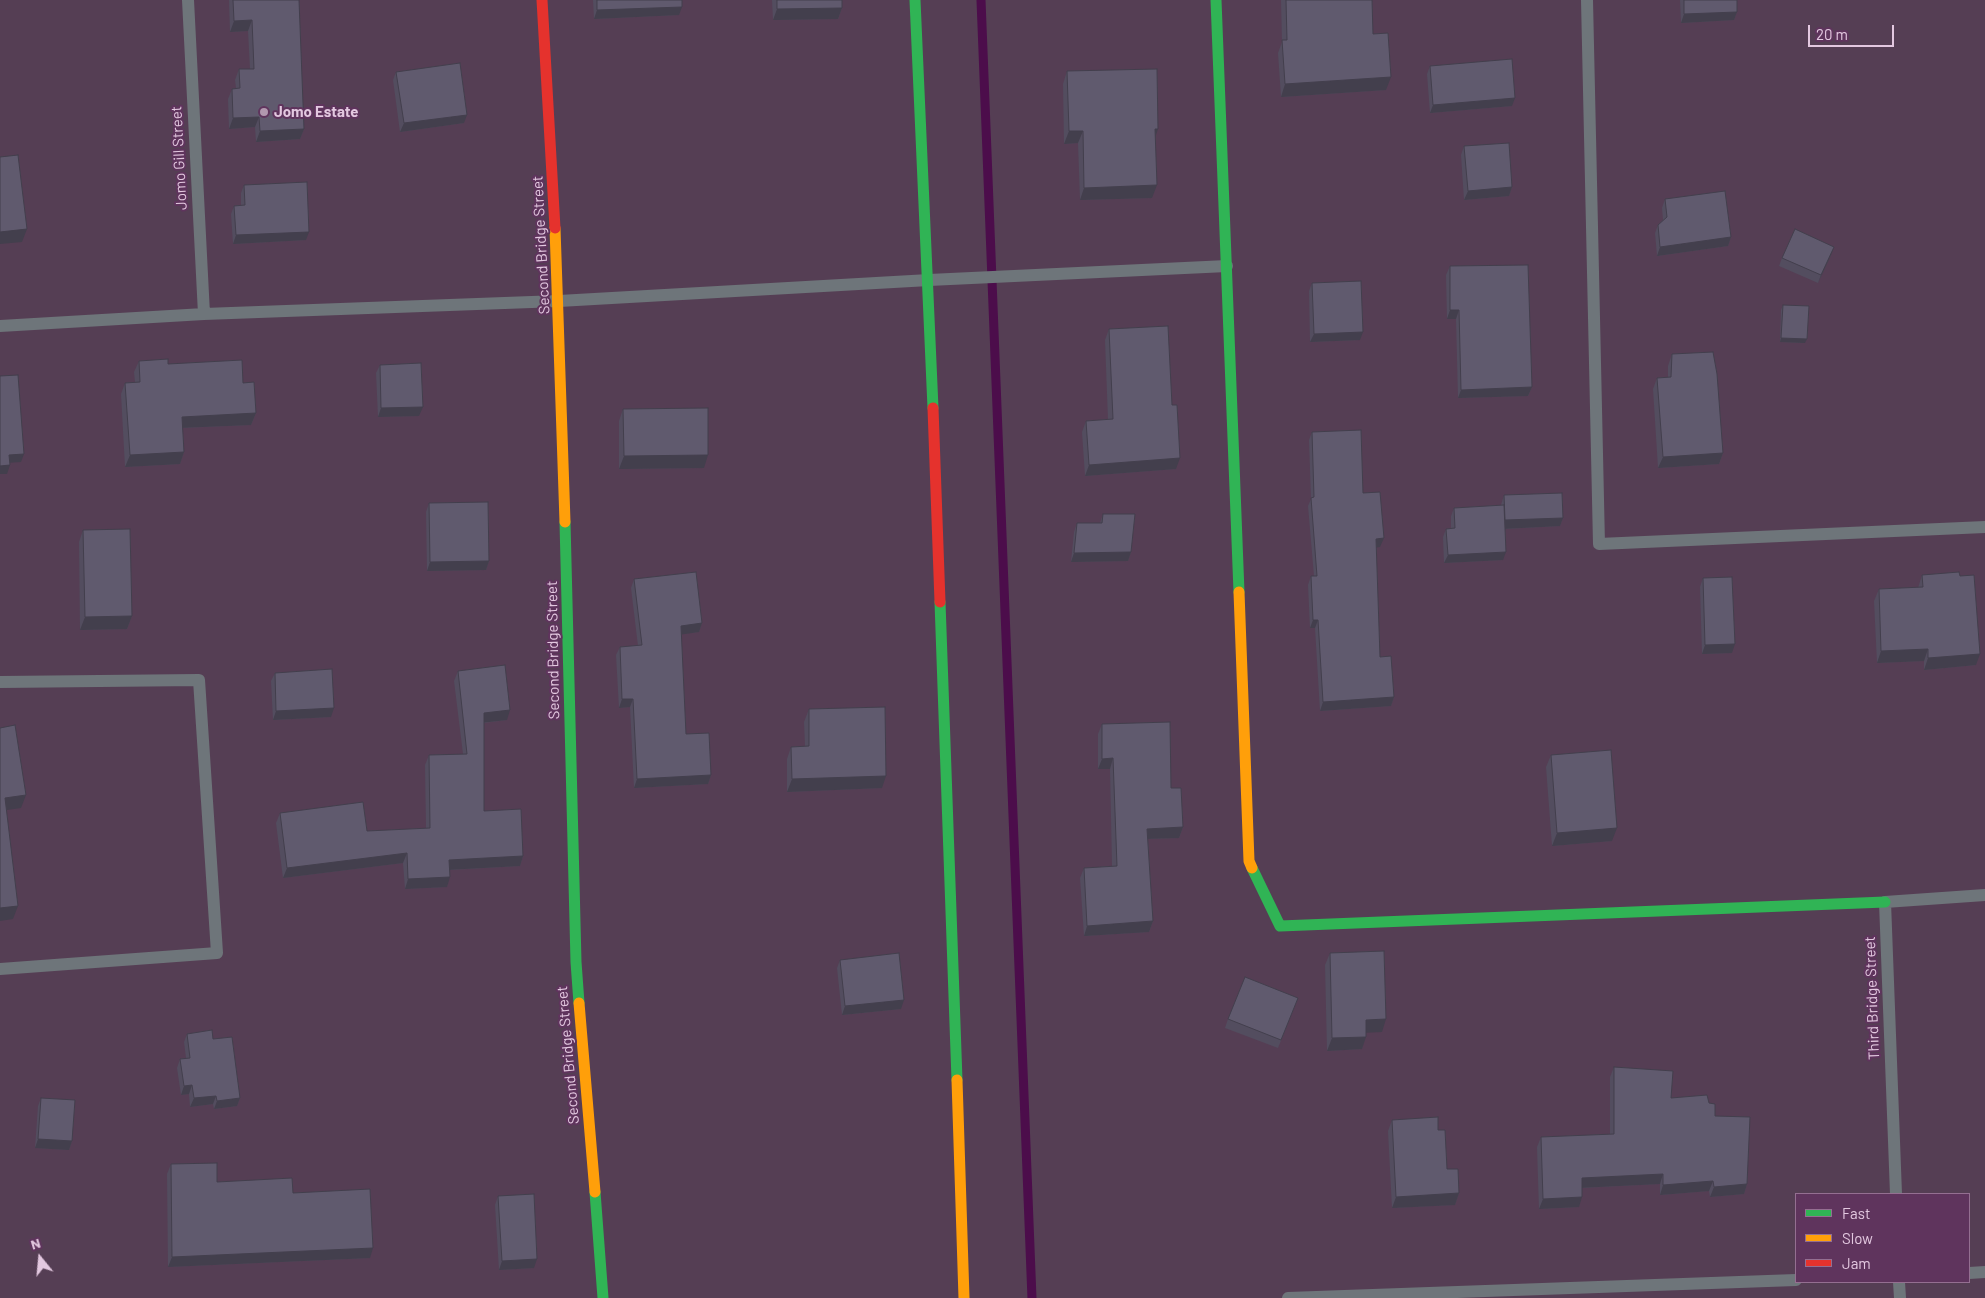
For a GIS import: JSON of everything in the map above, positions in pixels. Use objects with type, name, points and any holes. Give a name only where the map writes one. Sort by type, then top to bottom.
[{"type":"street","name":"Jomo Gill Street","points":[[188,0],[204,314]]},
{"type":"street","name":"Second Bridge Street","points":[[542,0],[559,301],[576,962],[603,1298]]},
{"type":"street","points":[[915,0],[929,280],[964,1298]]},
{"type":"street","points":[[1216,0],[1249,861],[1280,926],[1885,902],[1985,895]]},
{"type":"street","points":[[1587,0],[1599,544],[1985,527]]},
{"type":"street","points":[[0,326],[204,314],[559,301],[929,280],[1227,266]]},
{"type":"street","points":[[0,682],[199,680],[217,953],[0,969]]},
{"type":"street","name":"Third Bridge Street","points":[[1885,902],[1896,1193]]},
{"type":"street","points":[[1970,1273],[1985,1272]]},
{"type":"street","points":[[1288,1298],[1795,1280]]},
{"type":"street","points":[[1899,1283],[1900,1298]]},
{"type":"building","points":[[233,0],[299,0],[304,129],[260,131],[259,117],[233,118],[232,89],[240,88],[239,69],[254,69],[252,20],[234,21]]},
{"type":"building","points":[[597,0],[682,0],[682,7],[597,10]]},
{"type":"building","points":[[777,0],[842,0],[842,8],[777,9]]},
{"type":"building","points":[[1286,0],[1372,0],[1373,34],[1388,33],[1391,77],[1285,84],[1282,40],[1287,40]]},
{"type":"building","points":[[1684,0],[1737,0],[1737,12],[1684,14]]},
{"type":"building","points":[[1512,59],[1515,98],[1433,105],[1430,66]]},
{"type":"building","points":[[460,63],[467,115],[404,123],[396,72]]},
{"type":"building","points":[[1157,69],[1158,129],[1155,129],[1157,185],[1084,188],[1083,131],[1069,131],[1067,71]]},
{"type":"building","points":[[1509,143],[1512,187],[1468,191],[1464,146]]},
{"type":"building","points":[[18,155],[27,229],[0,232],[0,157]]},
{"type":"building","points":[[307,182],[309,232],[236,235],[234,206],[245,205],[244,185]]},
{"type":"building","points":[[1725,191],[1731,237],[1660,247],[1658,225],[1667,217],[1665,199]]},
{"type":"building","points":[[1795,229],[1834,247],[1821,275],[1782,258]]},
{"type":"building","points":[[1528,265],[1532,387],[1461,390],[1459,310],[1450,310],[1450,266]]},
{"type":"building","points":[[1361,281],[1363,332],[1314,334],[1312,283]]},
{"type":"building","points":[[1783,305],[1809,306],[1807,339],[1781,338]]},
{"type":"building","points":[[1168,326],[1172,405],[1177,405],[1180,458],[1089,465],[1086,421],[1113,419],[1109,329]]},
{"type":"building","points":[[1713,352],[1717,374],[1723,453],[1663,457],[1657,378],[1671,377],[1672,354]]},
{"type":"building","points":[[168,359],[168,364],[242,360],[243,383],[254,382],[256,413],[182,417],[184,452],[130,455],[125,383],[140,382],[139,361]]},
{"type":"building","points":[[421,363],[423,407],[381,408],[380,365]]},
{"type":"building","points":[[18,375],[24,454],[9,455],[10,465],[0,466],[0,376]]},
{"type":"building","points":[[708,408],[708,455],[624,456],[623,409]]},
{"type":"building","points":[[1361,430],[1363,493],[1380,492],[1384,538],[1376,539],[1380,657],[1391,656],[1394,697],[1323,702],[1318,620],[1313,620],[1311,576],[1317,576],[1311,498],[1314,497],[1312,432]]},
{"type":"building","points":[[1562,493],[1563,518],[1505,520],[1504,495]]},
{"type":"building","points":[[488,502],[489,561],[430,562],[429,503]]},
{"type":"building","points":[[1504,505],[1506,552],[1448,555],[1446,529],[1455,528],[1454,508]]},
{"type":"building","points":[[1103,514],[1135,514],[1131,552],[1074,553],[1077,523],[1102,523]]},
{"type":"building","points":[[130,529],[132,616],[85,617],[83,530]]},
{"type":"building","points":[[696,572],[702,623],[681,626],[686,734],[709,733],[711,775],[637,779],[633,699],[622,699],[620,647],[642,645],[634,579]]},
{"type":"building","points":[[1959,572],[1960,576],[1974,575],[1980,654],[1928,658],[1928,649],[1881,651],[1879,589],[1923,587],[1922,575]]},
{"type":"building","points":[[1732,577],[1735,644],[1705,645],[1703,578]]},
{"type":"building","points":[[505,665],[510,710],[484,713],[484,811],[521,809],[523,856],[449,860],[450,877],[408,879],[407,853],[287,868],[280,813],[363,802],[367,831],[430,828],[429,755],[467,754],[458,671]]},
{"type":"building","points":[[332,669],[334,708],[276,711],[275,673]]},
{"type":"building","points":[[885,707],[886,776],[792,779],[791,747],[809,746],[809,709]]},
{"type":"building","points":[[1170,722],[1171,788],[1181,788],[1183,827],[1147,829],[1153,921],[1087,926],[1084,868],[1117,866],[1113,758],[1102,759],[1102,724]]},
{"type":"building","points":[[15,725],[26,795],[5,798],[18,906],[0,908],[0,728]]},
{"type":"building","points":[[1611,750],[1617,828],[1557,833],[1551,755]]},
{"type":"building","points":[[1384,951],[1386,1019],[1366,1020],[1366,1037],[1332,1038],[1330,953]]},
{"type":"building","points":[[899,953],[904,1000],[845,1006],[840,960]]},
{"type":"building","points":[[1245,977],[1298,998],[1281,1040],[1228,1019]]},
{"type":"building","points":[[212,1030],[213,1039],[232,1037],[240,1098],[217,1101],[216,1096],[194,1098],[192,1085],[184,1086],[180,1059],[190,1058],[187,1034]]},
{"type":"building","points":[[1614,1067],[1673,1071],[1671,1098],[1707,1095],[1709,1103],[1715,1104],[1715,1116],[1750,1117],[1747,1184],[1714,1187],[1713,1181],[1663,1185],[1663,1174],[1582,1178],[1582,1197],[1543,1199],[1541,1137],[1614,1134]]},
{"type":"building","points":[[41,1098],[75,1100],[72,1141],[38,1139]]},
{"type":"building","points":[[1438,1117],[1438,1130],[1445,1130],[1447,1169],[1458,1169],[1459,1193],[1396,1197],[1392,1120]]},
{"type":"building","points":[[217,1163],[217,1182],[292,1178],[293,1193],[370,1189],[373,1248],[172,1257],[171,1164]]},
{"type":"building","points":[[534,1194],[537,1259],[502,1261],[498,1196]]},
{"type":"waterway","points":[[981,0],[1032,1298]]},
{"type":"traffic: fast","points":[[915,0],[933,408]]},
{"type":"traffic: fast","points":[[1216,0],[1239,592]]},
{"type":"traffic: fast","points":[[565,522],[576,962],[579,1003]]},
{"type":"traffic: fast","points":[[940,602],[957,1080]]},
{"type":"traffic: fast","points":[[1252,868],[1280,926],[1885,902]]},
{"type":"traffic: fast","points":[[595,1192],[603,1298]]},
{"type":"traffic: slow","points":[[555,228],[565,522]]},
{"type":"traffic: slow","points":[[1239,592],[1249,861],[1252,868]]},
{"type":"traffic: slow","points":[[579,1003],[595,1192]]},
{"type":"traffic: slow","points":[[957,1080],[964,1298]]},
{"type":"traffic: jam","points":[[542,0],[555,228]]},
{"type":"traffic: jam","points":[[933,408],[940,602]]},
{"type":"place","name":"Jomo Estate","points":[[264,112]]}]
